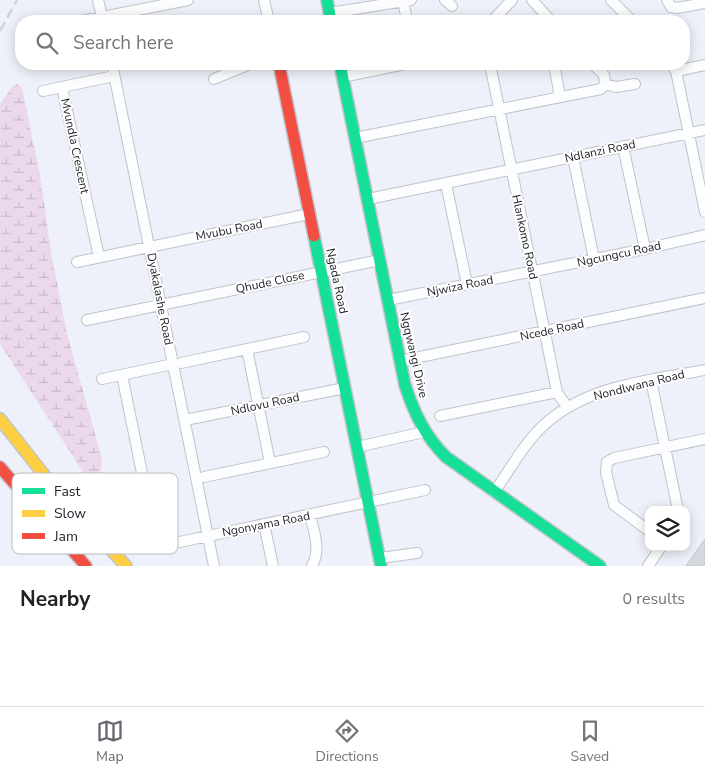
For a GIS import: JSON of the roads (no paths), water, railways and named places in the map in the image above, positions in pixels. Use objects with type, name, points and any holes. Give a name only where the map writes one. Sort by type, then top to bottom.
[{"type":"main road","points":[[327,0],[330,15]]},
{"type":"main road","name":"Ngada Road","points":[[279,70],[381,562]]},
{"type":"main road","name":"Ngqwangi Drive","points":[[341,70],[400,361],[409,399],[424,432],[446,457],[600,566]]},
{"type":"main road","points":[[0,419],[43,473]]},
{"type":"main road","points":[[0,467],[12,481]]},
{"type":"main road","points":[[76,554],[86,566]]},
{"type":"main road","points":[[115,554],[126,566]]},
{"type":"street","points":[[98,0],[101,15]]},
{"type":"street","points":[[120,15],[188,0]]},
{"type":"street","points":[[264,0],[268,15]]},
{"type":"street","points":[[339,15],[406,0],[407,15]]},
{"type":"street","points":[[498,15],[512,0]]},
{"type":"street","points":[[532,0],[546,15]]},
{"type":"street","points":[[610,0],[626,15]]},
{"type":"street","points":[[667,0],[671,7],[677,8],[705,3]]},
{"type":"street","points":[[690,66],[705,65]]},
{"type":"street","name":"Dyakalashe Road","points":[[113,70],[161,305],[177,363],[185,420],[214,566]]},
{"type":"street","points":[[214,79],[236,70]]},
{"type":"street","points":[[342,77],[376,70]]},
{"type":"street","name":"Hlankomo Road","points":[[491,70],[557,392],[567,407]]},
{"type":"street","points":[[555,70],[560,98]]},
{"type":"street","points":[[355,138],[601,89],[605,84],[604,75],[599,70]]},
{"type":"street","points":[[675,70],[705,212]]},
{"type":"street","name":"Mvundla Crescent","points":[[99,257],[62,87],[114,76]]},
{"type":"street","points":[[605,84],[616,87],[635,84]]},
{"type":"street","points":[[43,91],[62,87]]},
{"type":"street","name":"Ndlanzi Road","points":[[368,199],[705,130]]},
{"type":"street","points":[[624,146],[645,249]]},
{"type":"street","points":[[573,157],[594,260]]},
{"type":"street","points":[[446,184],[467,284]]},
{"type":"street","name":"Mvubu Road","points":[[150,246],[309,214]]},
{"type":"street","name":"Ngcungcu Road","points":[[532,271],[594,260],[705,235]]},
{"type":"street","points":[[77,262],[150,246]]},
{"type":"street","name":"Qhude Close","points":[[87,320],[380,260]]},
{"type":"street","name":"Njwiza Road","points":[[388,300],[532,271]]},
{"type":"street","name":"Ncede Road","points":[[400,361],[705,298]]},
{"type":"street","points":[[102,379],[304,336]]},
{"type":"street","points":[[247,349],[270,463]]},
{"type":"street","name":"Nondlwana Road","points":[[494,492],[536,433],[567,407],[597,393],[705,370]]},
{"type":"street","name":"Ngonyama Road","points":[[122,375],[143,473]]},
{"type":"street","points":[[652,380],[677,506]]},
{"type":"street","name":"Ndlovu Road","points":[[185,420],[345,388]]},
{"type":"street","points":[[440,416],[557,392]]},
{"type":"street","points":[[357,447],[424,432]]},
{"type":"street","points":[[645,528],[614,505],[606,466],[614,458],[705,439]]},
{"type":"street","points":[[204,477],[324,452]]},
{"type":"street","name":"Ngonyama Road","points":[[178,542],[425,490]]},
{"type":"street","points":[[310,515],[317,547],[317,556],[312,566]]},
{"type":"street","points":[[264,524],[273,566]]},
{"type":"street","points":[[648,566],[658,551]]},
{"type":"street","points":[[381,562],[417,553]]},
{"type":"railway","points":[[0,31],[17,0]]}]
